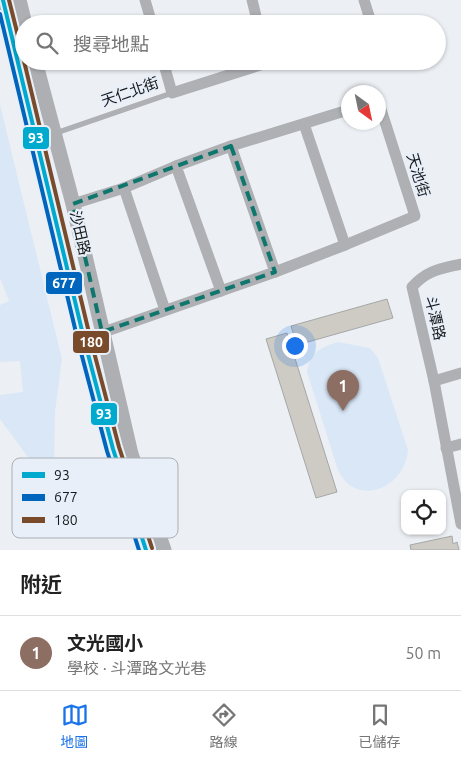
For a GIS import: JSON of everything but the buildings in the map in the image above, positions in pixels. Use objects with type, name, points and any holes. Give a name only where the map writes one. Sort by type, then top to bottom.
[{"type":"street","name":"沙田路","points":[[3,0],[15,50]]},
{"type":"street","points":[[19,0],[23,15]]},
{"type":"street","points":[[145,0],[149,15]]},
{"type":"street","points":[[252,0],[256,15]]},
{"type":"street","points":[[364,0],[368,15]]},
{"type":"street","name":"沙田路","points":[[20,70],[84,339],[115,458]]},
{"type":"street","name":"沙田路","points":[[36,70],[73,204],[132,458]]},
{"type":"street","points":[[166,70],[172,93]]},
{"type":"street","name":"天仁北街","points":[[172,93],[245,70]]},
{"type":"street","points":[[73,204],[124,188],[231,146],[341,112]]},
{"type":"street","points":[[304,124],[345,245]]},
{"type":"street","name":"天池街","points":[[84,339],[275,272],[415,216],[386,125]]},
{"type":"street","points":[[231,146],[275,272]]},
{"type":"street","points":[[176,166],[221,291]]},
{"type":"street","points":[[124,188],[165,310]]},
{"type":"street","name":"斗潭路","points":[[434,381],[412,287],[420,278],[434,270],[461,264]]},
{"type":"street","points":[[461,373],[434,381],[461,524]]},
{"type":"street","points":[[446,448],[461,444]]},
{"type":"street","name":"沙田路","points":[[142,538],[146,550]]},
{"type":"street","name":"沙田路","points":[[160,538],[164,550]]},
{"type":"lane","name":"天仁北街","points":[[54,134],[172,93]]},
{"type":"highlighted area","points":[[231,146],[275,272],[102,332],[73,204]]},
{"type":"shaded area","points":[[0,105],[62,359],[55,412],[54,458],[29,458],[0,419],[0,395],[23,392],[20,361],[0,362],[0,305],[9,301],[0,278]]},
{"type":"shaded area","points":[[338,342],[370,348],[378,358],[408,450],[405,463],[398,475],[379,489],[367,491],[356,489],[346,482],[338,470],[307,372],[313,355],[326,346]]},
{"type":"transit line","name":"93","points":[[3,0],[15,50]]},
{"type":"transit line","name":"180","points":[[9,0],[15,24]]},
{"type":"transit line","name":"677","points":[[0,14],[78,341],[109,458]]},
{"type":"transit line","name":"93","points":[[20,70],[84,339],[116,458]]},
{"type":"transit line","name":"180","points":[[26,70],[90,337],[123,458]]},
{"type":"transit line","name":"677","points":[[135,538],[139,550]]},
{"type":"transit line","name":"93","points":[[142,538],[146,550]]},
{"type":"transit line","name":"180","points":[[149,538],[152,548]]},
{"type":"place","name":"文光國小","points":[[343,411]]}]
